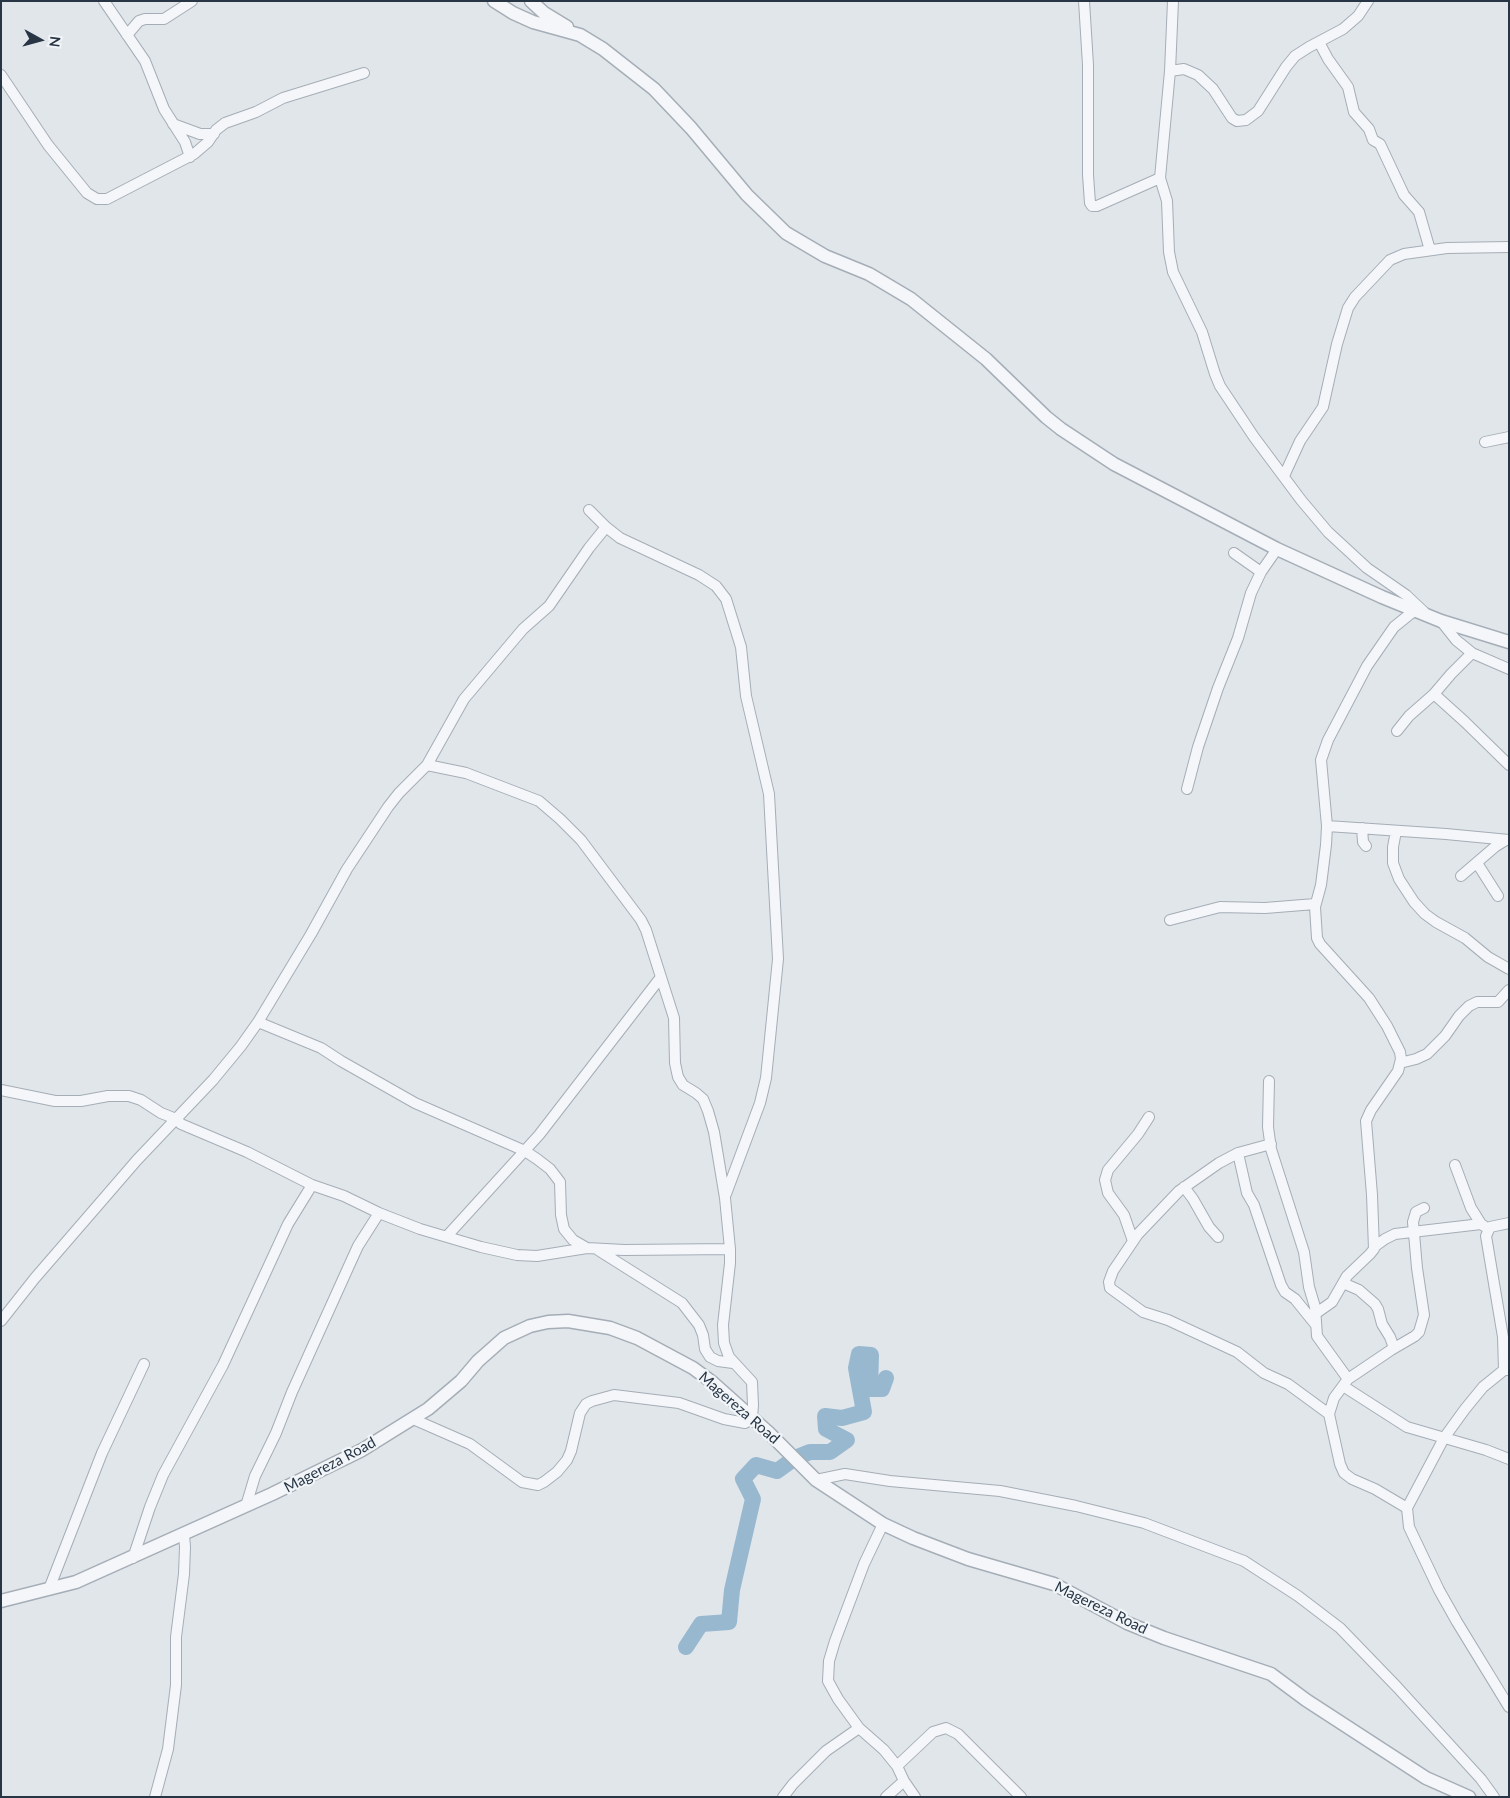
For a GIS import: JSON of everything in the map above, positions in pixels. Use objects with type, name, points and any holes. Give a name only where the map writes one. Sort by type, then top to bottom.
[{"type":"street","points":[[104,1],[145,61],[158,95],[185,142],[190,157]]},
{"type":"street","points":[[127,35],[139,21],[145,19],[164,19],[192,1]]},
{"type":"street","points":[[494,1],[513,13],[534,22],[580,35]]},
{"type":"street","points":[[531,1],[544,13],[603,49],[654,89],[691,128],[746,195],[786,233],[825,256],[868,274],[911,299],[986,359],[1046,417],[1114,464],[1277,549],[1435,619],[1509,642]]},
{"type":"street","points":[[1084,1],[1088,65],[1088,175],[1090,203],[1092,206],[1097,206],[1160,178]]},
{"type":"street","points":[[1173,1],[1170,72],[1160,178],[1167,201],[1169,252],[1174,272],[1202,332],[1214,374],[1220,386],[1301,500],[1334,539],[1367,568],[1406,595],[1472,653],[1509,669]]},
{"type":"street","points":[[1170,72],[1184,69],[1198,75],[1213,89],[1232,118],[1237,121],[1243,121],[1258,111],[1290,61],[1301,52],[1333,35],[1352,22],[1368,1]]},
{"type":"street","points":[[1318,42],[1349,89],[1354,112],[1368,129],[1373,140],[1380,144],[1404,194],[1420,212],[1430,250]]},
{"type":"street","points":[[1,75],[48,145],[87,193],[97,199],[107,199],[190,157],[200,150],[225,123],[256,112],[283,98],[364,72]]},
{"type":"street","points":[[173,124],[200,134],[214,134]]},
{"type":"street","points":[[1284,476],[1300,441],[1323,407],[1337,344],[1348,308],[1355,297],[1393,258],[1430,250],[1483,246],[1509,247]]},
{"type":"street","points":[[1485,442],[1509,437]]},
{"type":"street","points":[[589,510],[620,538],[700,575],[716,586],[723,593],[741,647],[746,696],[769,794],[778,959],[766,1078],[760,1103],[725,1198]]},
{"type":"street","points":[[1,1321],[35,1278],[137,1160],[223,1069],[258,1022],[311,934],[347,869],[388,807],[426,765],[464,699],[523,629],[556,598],[589,548],[606,527]]},
{"type":"street","points":[[1187,789],[1198,747],[1218,688],[1238,638],[1251,593],[1261,572],[1277,549]]},
{"type":"street","points":[[1234,553],[1261,572]]},
{"type":"street","points":[[1374,1247],[1366,1121],[1371,1110],[1398,1071],[1400,1052],[1369,998],[1320,944],[1315,927],[1316,904],[1322,877],[1327,826],[1320,765],[1322,753],[1350,694],[1394,627],[1415,610]]},
{"type":"street","points":[[1397,731],[1409,716],[1434,694],[1472,653]]},
{"type":"street","points":[[1434,694],[1509,765]]},
{"type":"street","points":[[413,1419],[470,1444],[522,1482],[538,1485],[557,1472],[570,1454],[581,1409],[588,1402],[601,1397],[614,1395],[679,1403],[724,1419],[741,1422],[747,1422],[752,1418],[752,1384],[733,1363],[726,1351],[723,1336],[730,1249],[725,1198],[714,1132],[706,1104],[700,1096],[683,1084],[678,1077],[675,1063],[674,1018],[646,930],[641,920],[581,840],[539,801],[466,773],[426,765]]},
{"type":"street","points":[[1327,826],[1508,840]]},
{"type":"street","points":[[1362,828],[1363,842],[1366,846]]},
{"type":"street","points":[[1396,831],[1393,863],[1399,879],[1414,902],[1436,922],[1465,938],[1488,957],[1509,969]]},
{"type":"street","points":[[1461,876],[1496,846],[1508,840]]},
{"type":"street","points":[[1477,863],[1498,896]]},
{"type":"street","points":[[1170,920],[1220,907],[1266,908],[1316,904]]},
{"type":"street","points":[[447,1236],[525,1151],[579,1085],[661,977]]},
{"type":"street","points":[[1400,1063],[1426,1054],[1469,1006],[1477,1002],[1498,1002],[1509,990]]},
{"type":"street","points":[[258,1022],[321,1048],[415,1103],[525,1151],[556,1175],[561,1186],[561,1215],[564,1228],[573,1240],[682,1303],[699,1324],[706,1350],[710,1357],[718,1361],[733,1363]]},
{"type":"street","points":[[1269,1081],[1268,1127],[1270,1144],[1304,1252],[1317,1336],[1346,1383],[1407,1427],[1486,1450],[1509,1459]]},
{"type":"street","points":[[1,1090],[55,1101],[81,1101],[108,1096],[128,1096],[149,1104],[181,1124],[248,1153],[312,1185],[344,1196],[379,1213],[420,1229],[481,1247],[518,1255],[537,1256],[591,1249],[730,1249]]},
{"type":"street","points":[[1133,1241],[1124,1215],[1108,1193],[1105,1180],[1108,1170],[1138,1134],[1149,1117]]},
{"type":"street","points":[[1270,1144],[1238,1152],[1184,1187],[1133,1241],[1113,1271],[1109,1282],[1110,1288],[1143,1312],[1168,1320],[1237,1352],[1264,1373],[1288,1384],[1329,1414]]},
{"type":"street","points":[[1238,1152],[1247,1194],[1254,1205],[1281,1285],[1285,1292],[1295,1299],[1316,1325]]},
{"type":"street","points":[[1455,1165],[1470,1208],[1485,1226],[1487,1248],[1503,1337],[1506,1370],[1483,1387],[1444,1438],[1407,1508],[1409,1527],[1439,1590],[1509,1707]]},
{"type":"street","points":[[133,1558],[163,1475],[223,1365],[288,1224],[312,1185]]},
{"type":"street","points":[[1184,1187],[1209,1227],[1218,1237]]},
{"type":"street","points":[[1407,1508],[1352,1479],[1344,1472],[1340,1464],[1329,1414],[1331,1405],[1346,1383],[1394,1348],[1420,1332],[1424,1315],[1414,1232],[1414,1214],[1424,1208]]},
{"type":"street","points":[[246,1506],[255,1476],[276,1433],[348,1268],[358,1246],[379,1213]]},
{"type":"street","points":[[1315,1314],[1332,1302],[1355,1267],[1370,1254],[1374,1247],[1392,1235],[1509,1223]]},
{"type":"street","points":[[1343,1283],[1359,1290],[1375,1304],[1382,1324],[1394,1348]]},
{"type":"street","name":"Magereza Road","points":[[1,1601],[76,1582],[184,1535],[362,1450],[428,1409],[455,1386],[504,1338],[530,1326],[548,1322],[568,1321],[623,1332],[694,1368],[752,1418],[816,1480],[883,1524],[913,1538],[968,1559],[1054,1584],[1127,1623],[1164,1638],[1271,1674],[1306,1700],[1426,1778],[1469,1797]]},
{"type":"street","points":[[49,1589],[102,1453],[144,1364]]},
{"type":"street","points":[[816,1480],[845,1474],[890,1481],[1000,1491],[1144,1522],[1244,1561],[1298,1596],[1340,1628],[1397,1686],[1481,1779],[1494,1797]]},
{"type":"street","points":[[883,1524],[864,1564],[835,1641],[828,1670],[828,1681],[859,1728],[884,1750],[898,1766],[904,1781],[915,1797]]},
{"type":"street","points":[[155,1797],[168,1749],[176,1685],[176,1637],[184,1574],[184,1535]]},
{"type":"street","points":[[783,1797],[816,1760],[859,1728]]},
{"type":"street","points":[[898,1766],[933,1732],[946,1728],[958,1734],[1021,1797]]},
{"type":"street","points":[[886,1797],[904,1781]]},
{"type":"waterway","points":[[686,1647],[701,1624],[729,1622],[732,1590],[753,1499],[743,1479],[756,1465],[777,1471],[795,1458],[810,1452],[830,1452],[847,1440],[826,1429],[825,1416],[842,1418],[864,1412],[856,1368],[859,1354],[871,1355],[870,1389],[882,1389],[886,1378]]}]
